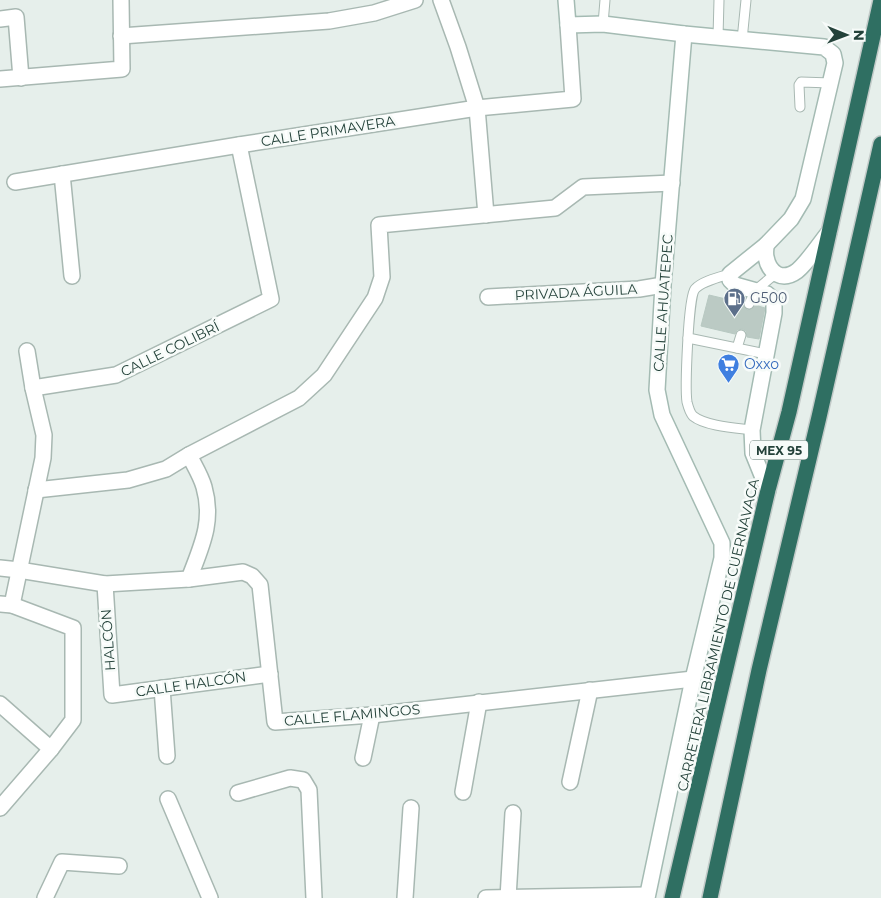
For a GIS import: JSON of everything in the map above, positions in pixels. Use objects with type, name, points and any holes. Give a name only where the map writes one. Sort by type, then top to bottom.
[{"type":"highway","name":"CARRETERA LIBRAMIENTO DE CUERNAVACA","points":[[672,898],[768,490],[790,412],[881,0]]},
{"type":"highway","name":"MEX 95","points":[[710,898],[759,670],[881,144]]},
{"type":"street","points":[[0,79],[122,69],[121,0]]},
{"type":"street","points":[[121,36],[329,21],[374,13],[415,0]]},
{"type":"street","points":[[441,0],[477,108],[486,215]]},
{"type":"street","points":[[566,0],[568,25],[603,24],[824,48],[833,54],[835,63],[831,83],[803,199],[791,219],[766,245],[730,274],[730,280],[735,285],[768,294],[774,300],[774,313],[752,430],[753,453],[768,490]]},
{"type":"street","points":[[0,19],[16,17],[21,78]]},
{"type":"street","name":"CALLE PRIMAVERA","points":[[15,182],[239,144],[477,108],[574,99],[568,25]]},
{"type":"street","name":"CALLE AHUATEPEC","points":[[684,34],[663,285],[657,390],[662,416],[722,543],[722,558],[694,679]]},
{"type":"street","name":"CALLE COLIBRÍ","points":[[34,388],[116,375],[271,299],[239,144]]},
{"type":"street","points":[[62,174],[72,276]]},
{"type":"street","points":[[36,490],[128,480],[166,469],[298,398],[324,376],[375,298],[382,277],[379,225],[554,208],[582,187],[672,182]]},
{"type":"street","points":[[766,245],[766,257],[775,274],[782,276],[791,275],[798,270],[829,232]]},
{"type":"street","name":"PRIVADA ÁGUILA","points":[[488,297],[639,290],[663,285]]},
{"type":"street","points":[[0,808],[51,749],[73,720],[73,628],[6,604],[18,570],[43,458],[44,435],[27,351]]},
{"type":"street","points":[[189,455],[204,486],[209,512],[205,536],[189,579]]},
{"type":"street","name":"CALLE FLAMINGOS","points":[[0,568],[105,584],[189,579],[243,572],[252,576],[260,585],[275,722],[372,715],[694,679]]},
{"type":"street","name":"HALCÓN","points":[[105,584],[112,695]]},
{"type":"street","name":"CALLE HALCÓN","points":[[112,695],[270,674]]},
{"type":"street","points":[[486,898],[647,897],[694,679]]},
{"type":"street","points":[[162,688],[167,756]]},
{"type":"street","points":[[570,782],[590,690]]},
{"type":"street","points":[[463,792],[479,702]]},
{"type":"street","points":[[0,704],[51,749]]},
{"type":"street","points":[[363,758],[372,715]]},
{"type":"street","points":[[238,793],[290,778],[303,780],[309,790],[314,898]]},
{"type":"street","points":[[168,799],[210,898]]},
{"type":"street","points":[[405,898],[411,808]]},
{"type":"street","points":[[508,898],[513,813]]},
{"type":"street","points":[[45,898],[62,862],[119,866]]},
{"type":"lane","points":[[603,24],[605,0]]},
{"type":"lane","points":[[718,37],[719,0]]},
{"type":"lane","points":[[742,40],[746,0]]},
{"type":"lane","points":[[800,106],[799,84],[801,82],[831,83]]},
{"type":"lane","points":[[730,274],[701,284],[694,290],[688,338],[687,401],[692,415],[703,422],[752,430]]},
{"type":"lane","points":[[749,304],[756,290],[775,274]]},
{"type":"lane","points":[[738,348],[741,335]]},
{"type":"lane","points":[[688,338],[766,354]]},
{"type":"building","name":"G500","points":[[709,295],[743,303],[747,310],[752,309],[755,305],[765,308],[759,339],[747,337],[746,331],[742,329],[737,330],[735,334],[701,326]]},
{"type":"place","name":"G500","points":[[734,317]]},
{"type":"place","name":"Oxxo","points":[[728,383]]}]
